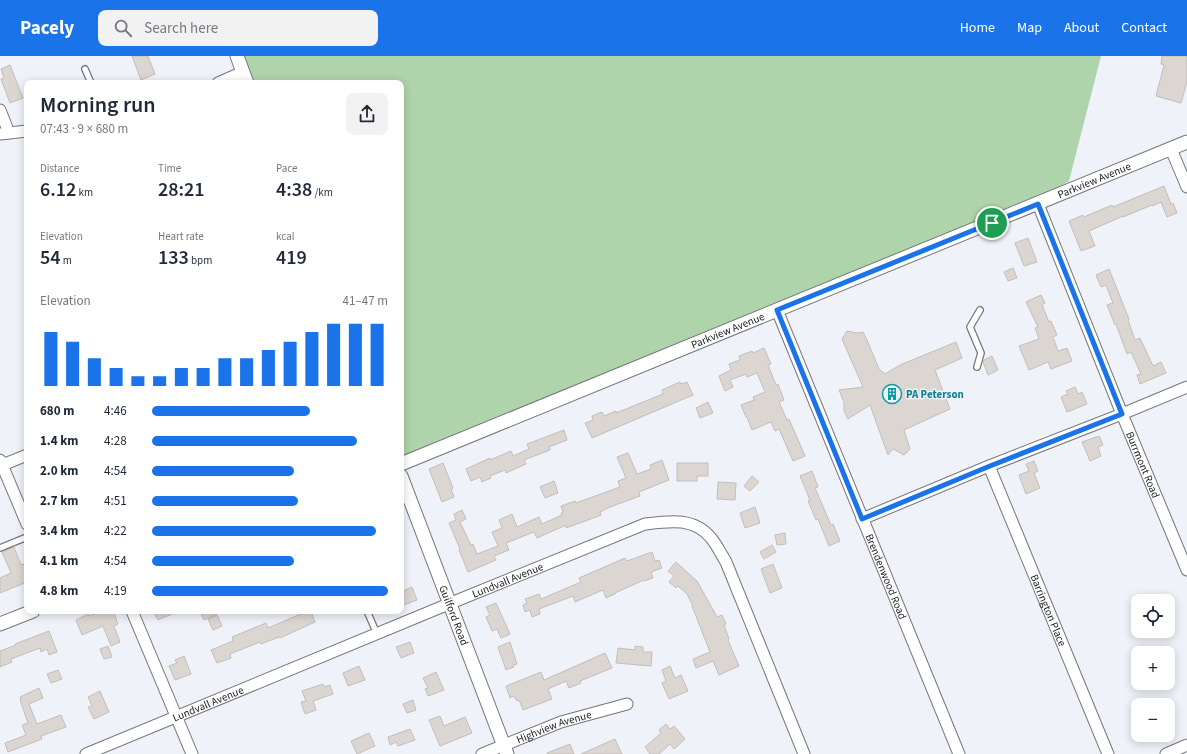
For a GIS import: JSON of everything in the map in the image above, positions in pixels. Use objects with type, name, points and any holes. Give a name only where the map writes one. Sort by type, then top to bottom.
[{"type":"street","points":[[234,80],[245,78],[237,56]]},
{"type":"street","points":[[0,110],[5,133],[24,131]]},
{"type":"street","name":"Parkview Avenue","points":[[404,463],[1187,142]]},
{"type":"street","points":[[1171,149],[1187,187]]},
{"type":"street","name":"Burrmont Road","points":[[1038,204],[1122,414],[1187,570]]},
{"type":"street","name":"Brendenwood Road","points":[[777,310],[959,754]]},
{"type":"street","points":[[862,519],[1187,387]]},
{"type":"street","points":[[24,456],[1,464],[24,517]]},
{"type":"street","name":"Barrington Place","points":[[990,466],[1108,754]]},
{"type":"street","name":"Guilford Road","points":[[404,484],[506,749]]},
{"type":"street","name":"Lundvall Avenue","points":[[86,754],[645,524],[672,521],[696,525],[711,538],[726,562],[804,754]]},
{"type":"street","points":[[0,624],[25,614]]},
{"type":"street","points":[[133,614],[192,754]]},
{"type":"street","name":"Highview Avenue","points":[[482,754],[506,749],[560,722],[628,704]]},
{"type":"street","points":[[1166,754],[1187,745]]},
{"type":"lane","points":[[85,69],[90,80]]},
{"type":"lane","points":[[977,367],[981,353],[970,327],[980,310]]},
{"type":"lane","points":[[0,548],[24,538]]},
{"type":"lane","points":[[368,614],[377,634]]},
{"type":"green space","points":[[243,56],[1101,56],[1069,181],[1037,201],[404,459],[404,80],[253,80]]},
{"type":"building","points":[[132,56],[148,56],[155,74],[141,80]]},
{"type":"building","points":[[1162,56],[1187,56],[1187,82],[1181,103],[1156,96],[1164,65],[1161,64]]},
{"type":"building","points":[[10,65],[23,98],[10,103],[1,79],[4,78],[1,69]]},
{"type":"building","points":[[1164,186],[1171,204],[1173,203],[1177,213],[1167,217],[1161,202],[1123,216],[1089,231],[1095,246],[1081,251],[1069,221],[1083,215],[1084,217],[1112,205],[1113,207]]},
{"type":"building","points":[[1028,238],[1037,262],[1024,266],[1015,243]]},
{"type":"building","points":[[1013,268],[1017,278],[1008,281],[1004,272]]},
{"type":"building","points":[[1109,269],[1129,319],[1128,320],[1135,340],[1140,338],[1153,366],[1161,362],[1166,373],[1140,384],[1137,375],[1141,374],[1131,352],[1127,354],[1107,305],[1113,303],[1106,285],[1101,287],[1096,275]]},
{"type":"building","points":[[1041,295],[1045,303],[1042,305],[1049,322],[1051,321],[1057,335],[1053,337],[1058,351],[1067,348],[1072,361],[1051,369],[1048,362],[1029,370],[1019,346],[1039,339],[1035,328],[1038,327],[1026,302]]},
{"type":"building","name":"PA Peterson","points":[[847,331],[857,333],[863,332],[879,369],[885,374],[900,365],[956,342],[962,358],[935,370],[950,409],[904,430],[910,449],[904,455],[893,449],[888,455],[870,405],[848,419],[844,411],[844,402],[839,390],[863,387],[842,339]]},
{"type":"building","points":[[764,348],[771,364],[768,365],[784,400],[779,402],[787,420],[789,419],[805,456],[793,461],[779,429],[775,431],[771,422],[752,430],[741,405],[754,400],[753,397],[765,392],[757,373],[747,377],[746,374],[730,380],[733,387],[725,391],[719,376],[731,370],[729,364],[740,360],[739,356],[752,351],[753,353]]},
{"type":"building","points":[[992,356],[998,370],[988,375],[983,362]]},
{"type":"building","points":[[680,382],[681,384],[687,382],[693,395],[592,438],[585,423],[593,420],[592,416],[602,412],[604,416],[616,411],[616,413],[663,394],[662,390]]},
{"type":"building","points":[[1075,387],[1078,394],[1082,392],[1087,404],[1067,412],[1061,397],[1068,394],[1066,391]]},
{"type":"building","points":[[708,402],[713,413],[700,418],[696,408]]},
{"type":"building","points":[[564,430],[567,440],[549,447],[550,450],[524,460],[526,464],[506,473],[505,470],[490,476],[491,478],[482,482],[480,477],[471,481],[466,469],[490,458],[490,460],[511,451],[513,456],[529,449],[527,444]]},
{"type":"building","points":[[1099,436],[1103,445],[1098,447],[1101,456],[1090,461],[1082,442]]},
{"type":"building","points":[[628,453],[637,474],[651,469],[650,465],[662,460],[669,480],[639,492],[640,496],[600,512],[601,515],[566,528],[566,525],[537,538],[534,532],[506,543],[509,550],[494,556],[496,560],[468,572],[449,523],[456,520],[454,514],[462,510],[466,519],[460,522],[477,554],[498,546],[492,532],[502,528],[499,520],[512,514],[517,527],[539,517],[542,524],[562,515],[561,513],[563,512],[561,506],[575,501],[576,503],[620,487],[618,481],[626,478],[617,457]]},
{"type":"building","points":[[1034,461],[1038,471],[1034,473],[1040,488],[1026,494],[1019,475],[1029,471],[1026,464]]},
{"type":"building","points":[[443,463],[453,488],[451,489],[454,497],[442,502],[429,469]]},
{"type":"building","points":[[677,463],[708,463],[708,476],[697,476],[697,481],[677,481]]},
{"type":"building","points":[[812,471],[818,487],[815,488],[831,525],[833,524],[840,541],[829,546],[818,519],[816,520],[808,501],[810,500],[800,476]]},
{"type":"building","points":[[752,476],[759,482],[750,491],[744,486]]},
{"type":"building","points":[[554,481],[558,493],[545,498],[540,487]]},
{"type":"building","points":[[718,482],[736,483],[735,500],[717,499]]},
{"type":"building","points":[[755,507],[760,523],[745,528],[740,513]]},
{"type":"building","points":[[785,533],[786,544],[777,545],[775,535]]},
{"type":"building","points":[[772,545],[776,552],[764,559],[760,552]]},
{"type":"building","points":[[14,547],[21,565],[24,564],[24,583],[0,593],[0,578],[11,573],[2,552]]},
{"type":"building","points":[[652,552],[655,561],[659,560],[662,568],[651,572],[653,578],[644,580],[606,598],[603,590],[575,602],[573,596],[539,609],[540,614],[532,617],[530,610],[525,612],[523,605],[527,603],[525,599],[539,594],[541,599],[581,582],[579,578],[625,558],[627,561]]},
{"type":"building","points":[[676,562],[697,581],[717,617],[722,615],[726,624],[724,625],[729,639],[728,640],[739,666],[719,675],[713,661],[696,668],[693,659],[710,652],[687,594],[678,586],[676,588],[669,582],[674,576],[668,571]]},
{"type":"building","points":[[773,564],[782,588],[770,593],[761,569]]},
{"type":"building","points":[[412,587],[417,600],[404,605],[404,591]]},
{"type":"building","points":[[496,603],[510,634],[501,638],[497,629],[492,631],[486,617],[490,615],[486,607]]},
{"type":"building","points":[[88,614],[89,616],[94,614],[114,614],[118,624],[114,626],[120,642],[111,646],[103,626],[82,635],[76,620]]},
{"type":"building","points":[[155,614],[172,614],[158,620]]},
{"type":"building","points":[[201,614],[217,614],[204,620]]},
{"type":"building","points":[[301,614],[312,614],[315,622],[280,638],[279,637],[261,644],[260,642],[230,654],[231,658],[217,663],[211,650],[233,641],[232,637],[266,623],[268,628]]},
{"type":"building","points":[[217,615],[222,626],[213,630],[208,619]]},
{"type":"building","points":[[49,631],[57,652],[49,655],[47,649],[41,652],[40,648],[11,659],[12,662],[0,667],[0,651]]},
{"type":"building","points":[[410,642],[414,653],[401,658],[396,647]]},
{"type":"building","points":[[510,642],[517,664],[506,670],[498,647]]},
{"type":"building","points":[[108,646],[112,657],[104,659],[100,649]]},
{"type":"building","points":[[635,646],[643,647],[643,652],[652,652],[651,666],[616,663],[618,648],[635,650]]},
{"type":"building","points":[[605,653],[612,668],[580,681],[581,683],[569,688],[566,681],[548,689],[552,699],[523,710],[519,700],[517,701],[514,696],[510,698],[506,686],[541,672],[544,680]]},
{"type":"building","points":[[184,656],[191,674],[175,680],[169,666],[177,663],[175,660]]},
{"type":"building","points":[[359,666],[365,680],[348,686],[343,673]]},
{"type":"building","points":[[670,666],[675,678],[681,675],[688,691],[669,699],[662,683],[666,681],[662,670]]},
{"type":"building","points":[[58,670],[62,679],[51,683],[47,674]]},
{"type":"building","points":[[436,672],[444,690],[428,696],[425,689],[428,688],[423,678]]},
{"type":"building","points":[[323,684],[324,687],[330,685],[333,694],[313,701],[316,710],[305,714],[301,702],[306,701],[302,691]]},
{"type":"building","points":[[39,688],[43,698],[29,704],[37,724],[61,715],[66,727],[41,736],[42,739],[8,752],[5,743],[26,735],[22,725],[28,723],[20,697]]},
{"type":"building","points":[[100,691],[109,712],[94,719],[88,707],[92,706],[88,697]]},
{"type":"building","points":[[413,700],[416,710],[407,713],[403,704]]},
{"type":"building","points":[[440,716],[444,726],[465,717],[472,733],[440,746],[429,720]]},
{"type":"building","points":[[666,724],[670,729],[674,726],[685,739],[674,749],[670,744],[659,754],[650,754],[645,747],[661,733],[659,730]]},
{"type":"building","points":[[410,729],[415,740],[398,746],[396,742],[390,745],[388,737]]},
{"type":"building","points":[[369,733],[375,746],[357,754],[351,741]]},
{"type":"building","points":[[615,739],[622,754],[581,754]]},
{"type":"building","points":[[570,744],[574,754],[547,754],[547,753]]},
{"type":"place","name":"PA Peterson","points":[[892,394]]},
{"type":"route","points":[[1038,204],[1122,414],[990,466],[862,519],[777,310],[992,223],[1038,204]]}]
